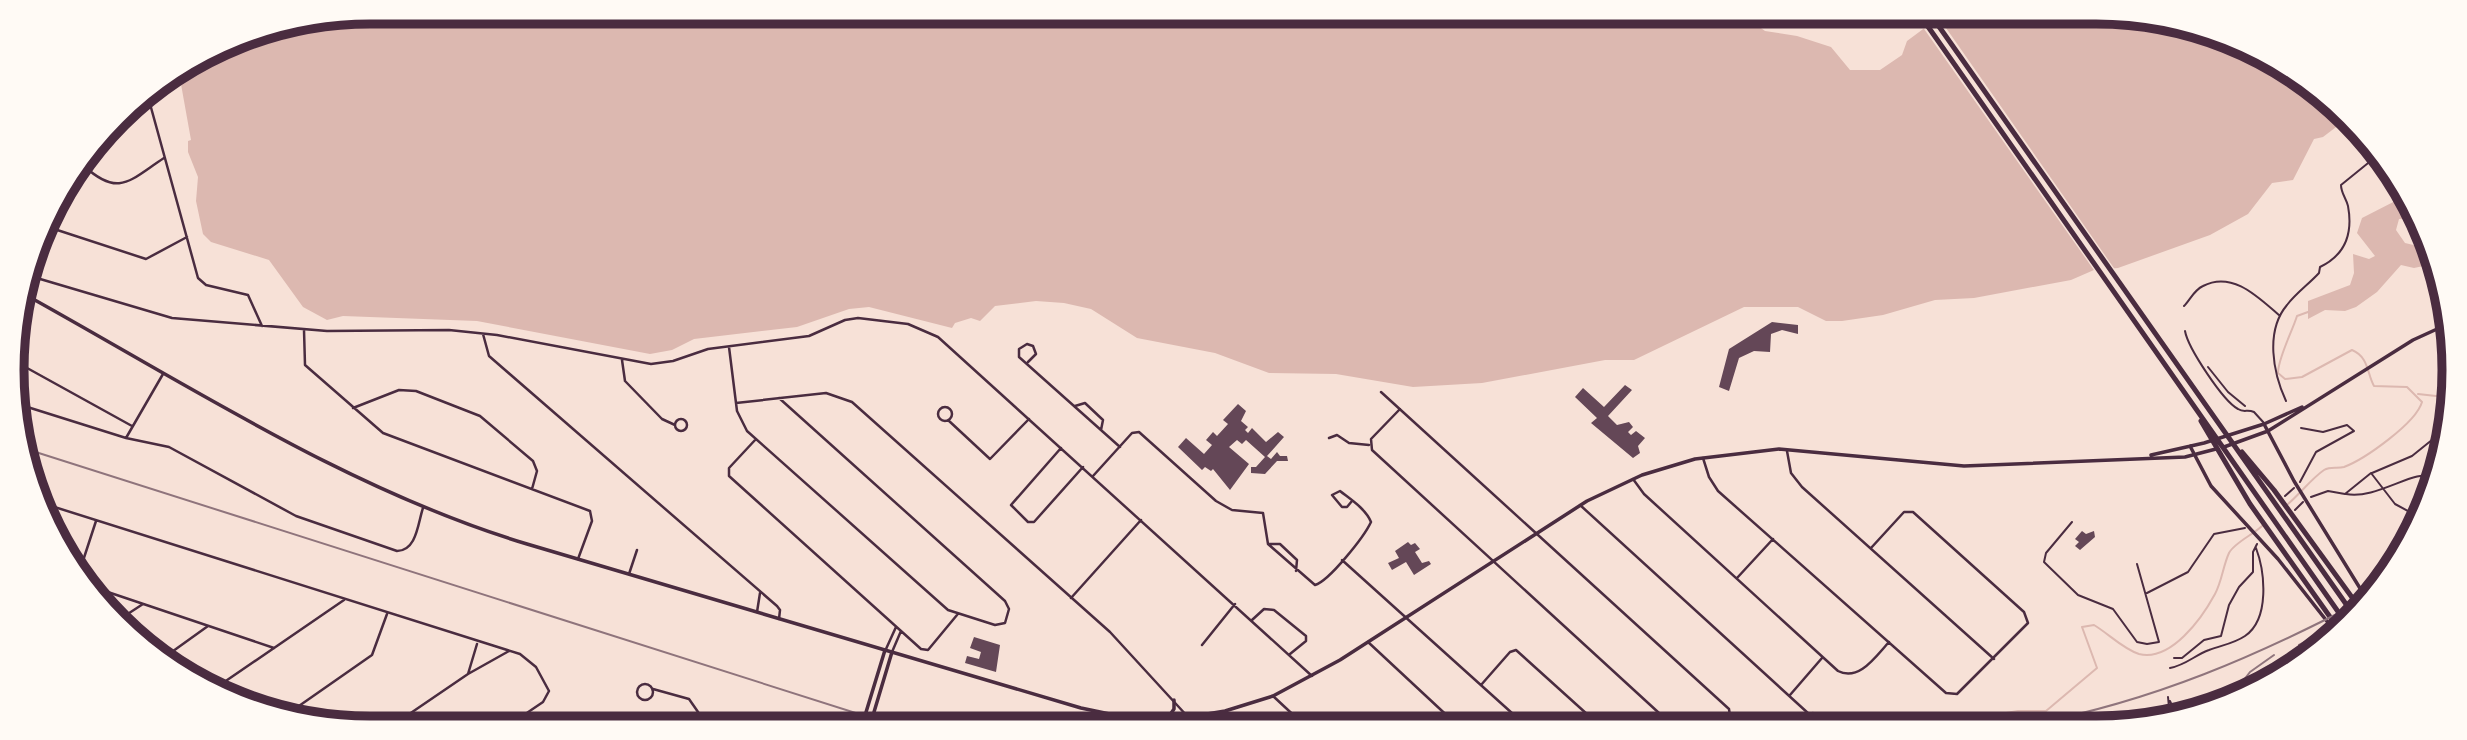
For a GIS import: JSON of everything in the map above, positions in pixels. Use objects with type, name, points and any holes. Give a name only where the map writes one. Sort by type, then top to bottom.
[{"type":"highway","points":[[1926,24],[2192,402],[2252,508],[2333,622]]},
{"type":"highway","points":[[1937,24],[2222,428],[2274,490],[2355,600]]},
{"type":"highway","points":[[2239,450],[2348,607]]},
{"type":"highway","points":[[2224,455],[2261,501],[2340,615]]},
{"type":"main road","points":[[32,298],[329,463],[424,507],[508,538],[1082,708],[1119,716]]},
{"type":"main road","points":[[1194,716],[1236,709],[1273,696],[1312,676],[1580,505],[1633,479],[1703,458],[1787,449],[1964,466],[2144,456],[2192,456],[2268,431],[2413,340],[2440,328]]},
{"type":"main road","points":[[2144,456],[2190,446],[2264,424],[2307,405]]},
{"type":"main road","points":[[2264,424],[2294,481],[2362,591]]},
{"type":"main road","points":[[2190,446],[2192,456],[2211,486],[2268,548],[2330,624]]},
{"type":"main road","points":[[865,716],[885,650]]},
{"type":"main road","points":[[873,716],[892,652]]},
{"type":"main road","points":[[1169,716],[1174,709],[1174,700]]},
{"type":"street","points":[[150,104],[199,280],[206,285],[248,295],[262,326]]},
{"type":"street","points":[[89,170],[102,182],[114,184],[132,179],[164,158]]},
{"type":"street","points":[[55,229],[146,259],[187,237]]},
{"type":"street","points":[[37,278],[163,316],[304,330],[403,328],[482,334],[622,360],[667,363],[702,350],[809,337],[845,320],[858,317],[908,324],[936,335],[1312,676]]},
{"type":"street","points":[[304,330],[305,365],[377,429],[592,513],[592,521],[578,559]]},
{"type":"street","points":[[482,334],[489,356],[779,607],[779,619]]},
{"type":"street","points":[[1028,362],[1036,354],[1033,346],[1027,344],[1020,348],[1018,354],[1120,447]]},
{"type":"street","points":[[729,347],[741,421],[756,439],[945,607],[957,615],[1003,625],[1008,611],[1005,601],[779,398]]},
{"type":"street","points":[[622,360],[625,381],[662,419],[675,425]]},
{"type":"street","points":[[24,366],[132,426]]},
{"type":"street","points":[[126,438],[165,372]]},
{"type":"street","points":[[352,409],[389,393],[409,389],[471,411],[533,461],[537,471],[532,489]]},
{"type":"street","points":[[1381,391],[1731,713],[1729,716]]},
{"type":"street","points":[[736,403],[832,394],[852,402],[1110,632],[1187,716]]},
{"type":"street","points":[[1075,406],[1084,403],[1092,409],[1103,420],[1101,430]]},
{"type":"street","points":[[26,407],[126,438],[174,449],[296,516],[397,551],[410,547],[424,507]]},
{"type":"street","points":[[948,420],[951,411],[942,407],[937,416],[943,421],[948,420],[990,459],[1029,419]]},
{"type":"street","points":[[1369,445],[1401,409]]},
{"type":"street","points":[[1093,476],[1132,433],[1139,432],[1216,501],[1232,510],[1263,513],[1268,544],[1311,585],[1319,585],[1371,522],[1369,516],[1352,501],[1340,491],[1332,495],[1342,506],[1347,507],[1352,501]]},
{"type":"street","points":[[1329,438],[1337,435],[1349,443],[1369,445],[1662,716]]},
{"type":"street","points":[[756,439],[729,468],[729,476],[896,627],[927,651],[957,615]]},
{"type":"street","points":[[1061,448],[1011,505],[1028,522],[1034,522],[1083,467]]},
{"type":"street","points":[[1787,449],[1788,466],[1797,482],[1994,659]]},
{"type":"street","points":[[1703,458],[1715,488],[1951,695],[1957,694],[2028,623],[2029,618],[1913,512],[1904,512],[1871,548]]},
{"type":"street","points":[[1633,479],[1644,494],[1838,671],[1851,674],[1864,668],[1889,642]]},
{"type":"street","points":[[1580,505],[1809,715],[1818,716]]},
{"type":"street","points":[[53,508],[477,643],[520,654],[536,667],[549,691],[542,702],[522,716]]},
{"type":"street","points":[[1071,598],[1141,520]]},
{"type":"street","points":[[83,562],[96,521]]},
{"type":"street","points":[[1737,578],[1773,539]]},
{"type":"street","points":[[1268,544],[1280,544],[1297,560],[1296,571]]},
{"type":"street","points":[[629,574],[638,550]]},
{"type":"street","points":[[1342,560],[1515,716]]},
{"type":"street","points":[[755,588],[762,597],[758,612]]},
{"type":"street","points":[[104,591],[274,648]]},
{"type":"street","points":[[223,683],[344,600]]},
{"type":"street","points":[[127,615],[143,604]]},
{"type":"street","points":[[1202,645],[1235,604]]},
{"type":"street","points":[[1252,620],[1264,609],[1274,610],[1306,636],[1306,641],[1290,654]]},
{"type":"street","points":[[297,708],[372,655],[387,614]]},
{"type":"street","points":[[171,652],[208,626]]},
{"type":"street","points":[[885,650],[896,627]]},
{"type":"street","points":[[892,652],[901,631]]},
{"type":"street","points":[[1367,641],[1447,716]]},
{"type":"street","points":[[468,674],[477,643]]},
{"type":"street","points":[[1481,685],[1510,652],[1516,650],[1589,716]]},
{"type":"street","points":[[406,716],[468,674],[510,651]]},
{"type":"street","points":[[1790,695],[1822,657]]},
{"type":"street","points":[[653,689],[653,694],[647,699],[637,693],[642,685],[647,684],[653,689],[689,699],[701,716]]},
{"type":"street","points":[[1273,696],[1294,716]]},
{"type":"lane","points":[[2185,331],[2189,345],[2228,400],[2241,411],[2248,410],[2257,414],[2264,424]]},
{"type":"path","points":[[2286,401],[2276,379],[2273,358],[2281,317],[2289,302],[2319,273],[2320,267],[2330,263],[2345,246],[2348,208],[2341,185],[2371,160]]},
{"type":"path","points":[[2184,306],[2202,286],[2222,283],[2256,293],[2281,317]]},
{"type":"path","points":[[2207,365],[2228,392],[2248,410]]},
{"type":"path","points":[[2371,473],[2412,456],[2436,437]]},
{"type":"path","points":[[2345,494],[2368,495],[2420,475],[2426,476]]},
{"type":"path","points":[[2072,522],[2046,553],[2044,562],[2078,595],[2109,607],[2120,616],[2137,642],[2159,642],[2137,564]]},
{"type":"path","points":[[2170,668],[2184,665],[2211,649],[2225,647],[2253,628],[2260,617],[2263,594],[2256,545]]},
{"type":"path","points":[[2169,708],[2168,697],[2172,707]]},
{"type":"shaded area","points":[[370,24],[1755,24],[1765,31],[1797,36],[1831,47],[1850,70],[1880,70],[1902,55],[1907,41],[1930,24],[2120,25],[2186,36],[2250,60],[2289,83],[2339,124],[2323,137],[2314,139],[2293,180],[2272,183],[2248,214],[2210,235],[2118,268],[2094,270],[2071,280],[1974,298],[1935,300],[1883,315],[1842,321],[1826,321],[1798,307],[1744,307],[1634,360],[1605,360],[1482,383],[1413,387],[1336,374],[1269,373],[1215,353],[1137,338],[1091,309],[1036,301],[995,306],[980,321],[971,318],[955,323],[952,328],[869,307],[849,309],[797,327],[694,339],[672,350],[650,354],[477,321],[343,316],[327,320],[303,307],[269,260],[211,242],[203,234],[196,201],[198,177],[188,152],[188,141],[191,140],[181,81],[217,60],[281,36],[325,27]]},
{"type":"shaded area","points":[[2398,200],[2408,218],[2399,219],[2396,230],[2405,243],[2419,246],[2426,265],[2414,268],[2401,265],[2377,292],[2356,307],[2345,311],[2325,310],[2308,319],[2308,301],[2350,285],[2354,273],[2353,254],[2369,259],[2375,256],[2357,233],[2362,218]]},
{"type":"pier","points":[[1943,24],[2116,271],[2096,273],[1922,26]]},
{"type":"building","points":[[1772,322],[1798,325],[1798,334],[1782,330],[1771,334],[1770,352],[1754,351],[1739,358],[1729,391],[1719,387],[1729,349]]},
{"type":"building","points":[[1625,385],[1632,390],[1608,416],[1617,425],[1629,422],[1633,427],[1628,432],[1631,435],[1636,431],[1645,438],[1638,446],[1640,453],[1633,458],[1591,423],[1597,418],[1575,397],[1583,388],[1604,407]]},
{"type":"building","points":[[1238,404],[1246,411],[1241,421],[1248,427],[1245,430],[1248,433],[1252,428],[1266,442],[1278,432],[1284,437],[1267,456],[1271,459],[1277,452],[1280,456],[1287,456],[1288,461],[1277,461],[1265,474],[1251,473],[1251,467],[1256,467],[1265,457],[1246,440],[1242,444],[1237,440],[1229,447],[1249,464],[1230,490],[1213,469],[1211,471],[1205,467],[1202,470],[1178,447],[1186,438],[1204,454],[1212,445],[1206,440],[1213,432],[1217,436],[1228,424],[1223,420]]},
{"type":"building","points":[[2082,531],[2086,534],[2094,531],[2095,537],[2080,550],[2075,546],[2079,542],[2075,539]]},
{"type":"building","points":[[1408,542],[1411,545],[1415,543],[1420,549],[1415,552],[1422,563],[1429,561],[1431,564],[1414,575],[1406,562],[1392,570],[1388,563],[1399,558],[1395,551]]},
{"type":"building","points":[[974,637],[1000,645],[996,672],[965,663],[967,656],[979,659],[981,652],[970,648]]},
{"type":"waterway","points":[[2288,504],[2324,470],[2353,463],[2389,439],[2410,420],[2422,402],[2407,387],[2374,386],[2365,361],[2352,350],[2302,377],[2285,379],[2278,373],[2283,353],[2297,316],[2308,312]]},
{"type":"waterway","points":[[2418,394],[2442,395]]},
{"type":"waterway","points":[[1988,716],[2018,711],[2046,711],[2097,668],[2082,627],[2094,625],[2139,654],[2151,655],[2174,645],[2194,626],[2209,604],[2232,549],[2262,526]]},
{"type":"tram line","points":[[34,452],[865,716]]},
{"type":"tram line","points":[[2068,716],[2120,703],[2204,674],[2245,658],[2346,609]]},
{"type":"tram line","points":[[2299,645],[2319,635]]},
{"type":"tram line","points":[[2241,684],[2250,672],[2274,655]]}]
